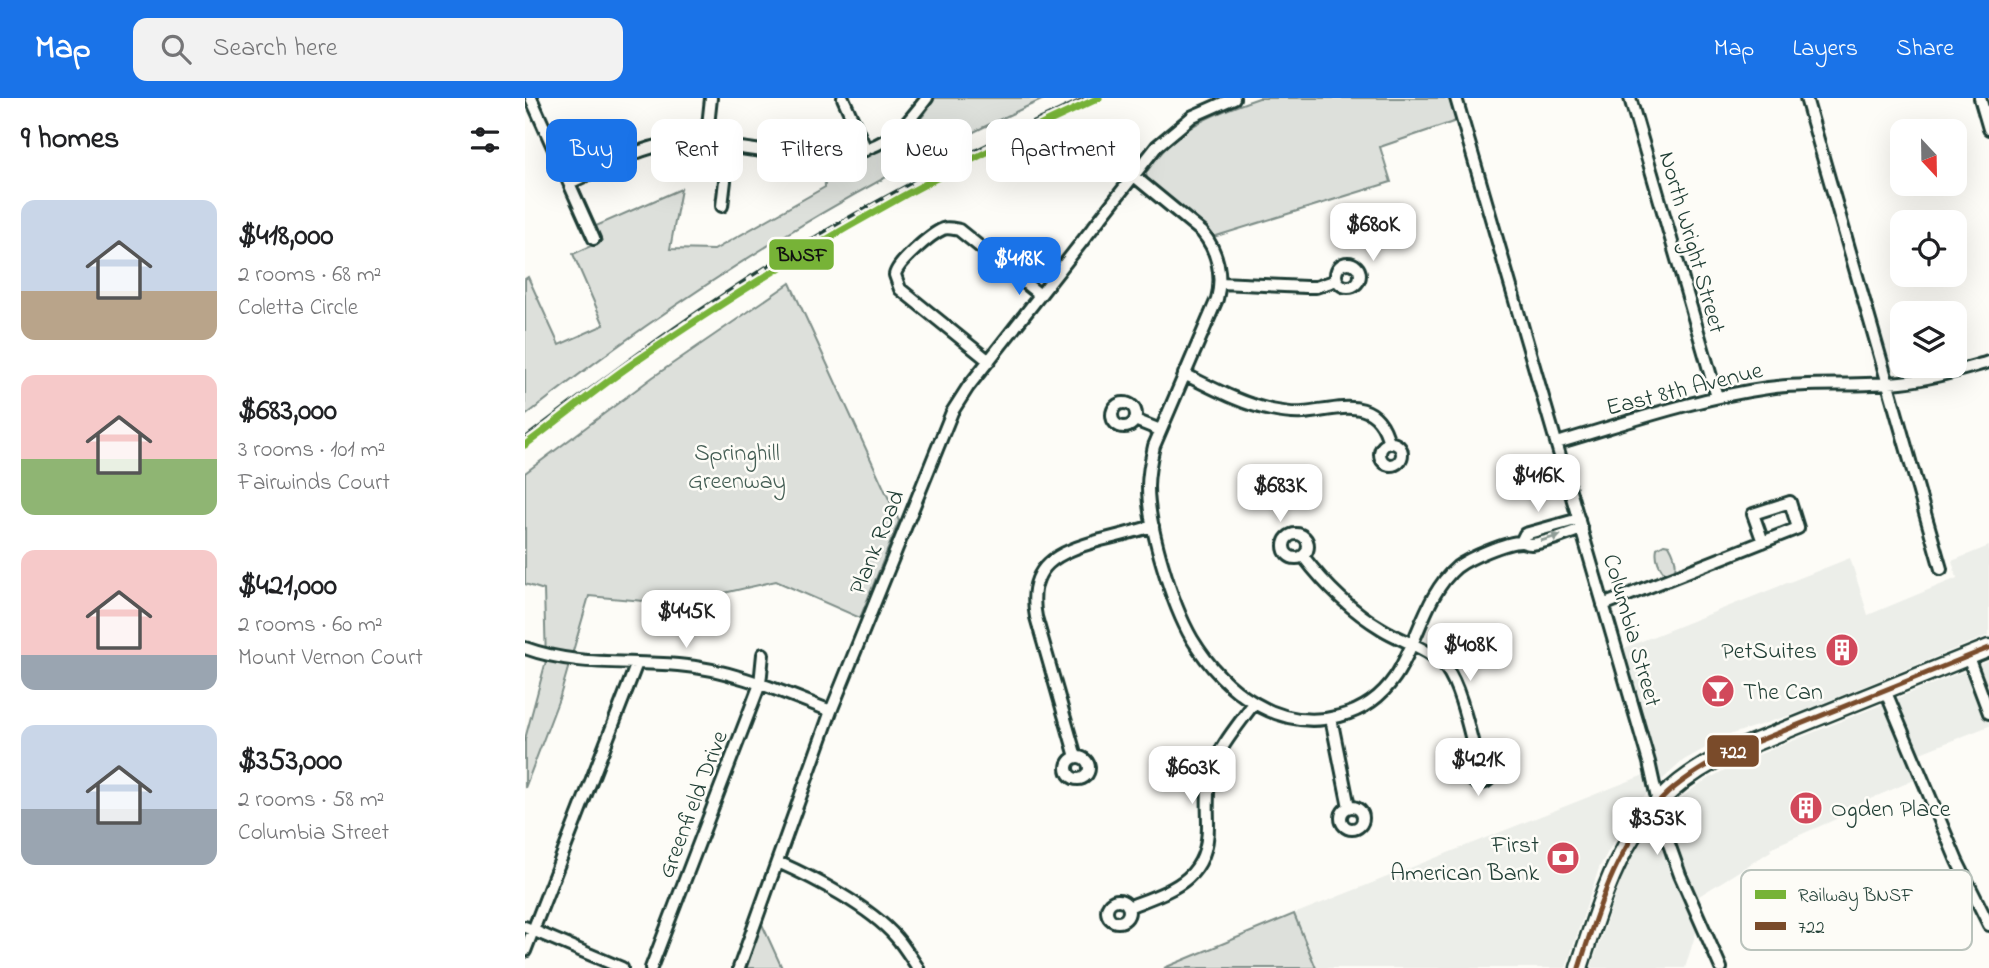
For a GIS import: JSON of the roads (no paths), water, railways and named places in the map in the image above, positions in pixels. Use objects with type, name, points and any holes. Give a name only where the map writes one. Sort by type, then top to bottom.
[{"type":"main road","points":[[1579,968],[1614,866],[1636,830],[1679,782],[1720,757],[1989,648]]},
{"type":"street","points":[[531,98],[594,239]]},
{"type":"street","points":[[709,119],[711,98]]},
{"type":"street","points":[[843,98],[852,119]]},
{"type":"street","points":[[867,149],[896,132],[927,98]]},
{"type":"street","name":"Plank Road","points":[[1140,168],[1157,146],[1184,122],[1234,98]]},
{"type":"street","name":"Columbia Street","points":[[1456,98],[1659,802],[1665,834],[1721,968]]},
{"type":"street","name":"North Wright Street","points":[[1630,98],[1717,397]]},
{"type":"street","points":[[1806,98],[1941,569]]},
{"type":"street","points":[[1980,98],[1989,129]]},
{"type":"street","points":[[569,183],[651,148]]},
{"type":"street","points":[[1140,181],[1206,237],[1216,257],[1220,283],[1214,309],[1154,446],[1149,476],[1153,526],[1174,600],[1188,631],[1215,670],[1254,703],[1271,712],[1305,720],[1331,718],[1357,710],[1384,691],[1396,676],[1437,594],[1453,571],[1475,556],[1521,542],[1530,544],[1580,524]]},
{"type":"street","points":[[722,206],[725,182]]},
{"type":"street","name":"Plank Road","points":[[739,968],[831,711],[947,422],[959,400],[1129,182]]},
{"type":"street","points":[[989,361],[900,289],[895,275],[900,263],[941,230],[953,228],[1040,295]]},
{"type":"street","points":[[1220,283],[1316,287],[1337,280]]},
{"type":"street","name":"East 8th Avenue","points":[[1557,443],[1717,397],[1792,386],[1888,383],[1926,378],[1989,362]]},
{"type":"street","points":[[1184,374],[1259,407],[1279,412],[1305,413],[1336,407],[1361,410],[1381,424],[1389,443]]},
{"type":"street","points":[[1135,419],[1160,430]]},
{"type":"street","points":[[1603,605],[1763,542],[1798,528],[1790,502],[1753,514],[1763,542]]},
{"type":"street","points":[[1076,757],[1036,617],[1036,585],[1046,565],[1061,553],[1153,526]]},
{"type":"street","points":[[1303,556],[1347,604],[1384,630],[1438,660],[1448,671],[1477,760]]},
{"type":"street","points":[[525,648],[573,660],[711,669],[831,711]]},
{"type":"street","name":"Greenfield Drive","points":[[651,968],[760,684],[764,653]]},
{"type":"street","points":[[1968,657],[1989,713]]},
{"type":"street","points":[[525,951],[529,928],[637,663]]},
{"type":"street","points":[[1885,690],[1962,870]]},
{"type":"street","points":[[1128,907],[1176,888],[1190,877],[1200,864],[1207,842],[1211,772],[1222,750],[1254,703]]},
{"type":"street","points":[[1331,718],[1349,807]]},
{"type":"street","points":[[778,862],[849,901],[880,922],[896,937],[918,968]]},
{"type":"street","points":[[1972,894],[1989,925]]},
{"type":"street","points":[[529,928],[622,968]]},
{"type":"railway","points":[[525,439],[673,330],[788,254],[923,178],[1087,98]]},
{"type":"rail line","name":"BNSF","points":[[525,445],[607,382],[690,324],[803,253],[978,156],[1099,98]]},
{"type":"place","name":"PetSuites","points":[[1842,650]]},
{"type":"place","name":"The Can","points":[[1718,691]]},
{"type":"place","name":"Ogden Place","points":[[1806,808]]},
{"type":"place","name":"First American Bank","points":[[1563,858]]},
{"type":"park label","name":"Springhill Greenway","points":[[737,466]]}]
